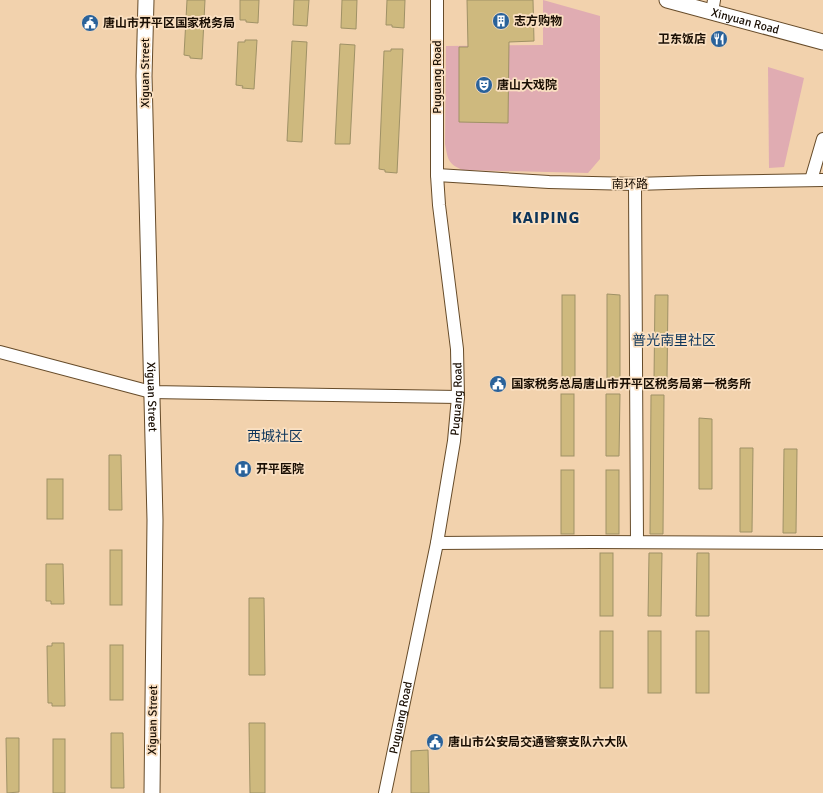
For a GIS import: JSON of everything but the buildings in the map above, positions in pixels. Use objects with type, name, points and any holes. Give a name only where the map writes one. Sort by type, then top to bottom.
[{"type":"main road","name":"Xiguan Street","points":[[146,0],[144,76],[154,520],[152,793]]},
{"type":"main road","name":"Xinyuan Road","points":[[667,0],[713,6],[823,42]]},
{"type":"street","name":"Puguang Road","points":[[385,793],[437,543],[454,441],[458,397],[457,349],[439,206],[437,174],[437,0]]},
{"type":"street","points":[[817,180],[823,139]]},
{"type":"street","name":"南环路","points":[[437,174],[549,182],[635,184],[817,180]]},
{"type":"street","points":[[635,184],[637,542]]},
{"type":"street","points":[[0,352],[151,392],[458,397]]},
{"type":"street","points":[[437,543],[823,543]]},
{"type":"shaded area","points":[[543,0],[600,16],[600,159],[588,173],[463,170],[454,166],[447,154],[445,144],[446,46],[543,45]]},
{"type":"shaded area","points":[[768,67],[804,78],[784,167],[769,168]]},
{"type":"place","name":"志方购物","points":[[501,21]]},
{"type":"place","name":"唐山市开平区国家税务局","points":[[90,23]]},
{"type":"place","name":"卫东饭店","points":[[719,39]]},
{"type":"place","name":"唐山大戏院","points":[[484,85]]},
{"type":"place","name":"国家税务总局唐山市开平区税务局第一税务所","points":[[498,384]]},
{"type":"place","name":"开平医院","points":[[243,469]]},
{"type":"place","name":"唐山市公安局交通警察支队六大队","points":[[435,742]]},
{"type":"district","name":"KAIPING","points":[[546,218]]},
{"type":"district","name":"普光南里社区","points":[[674,340]]},
{"type":"district","name":"西城社区","points":[[275,436]]}]
